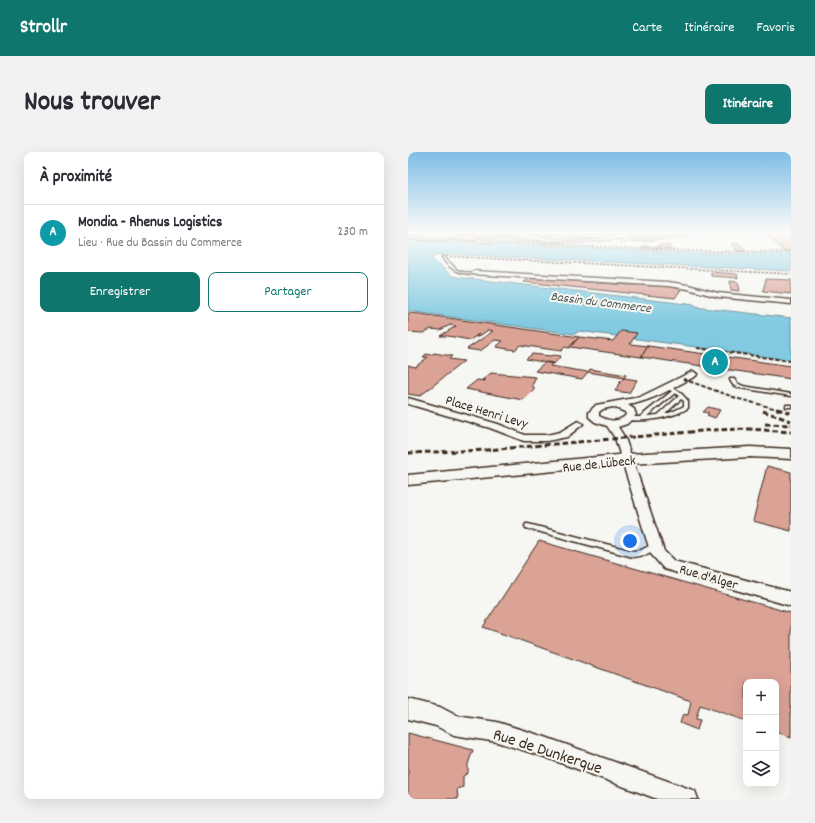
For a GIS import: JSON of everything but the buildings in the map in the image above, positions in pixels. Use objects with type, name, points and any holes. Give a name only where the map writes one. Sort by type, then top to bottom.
[{"type":"main road","name":"Rue de Lübeck","points":[[408,480],[628,459],[750,452],[791,454]]},
{"type":"street","points":[[474,273],[681,286],[718,294],[791,302]]},
{"type":"street","points":[[620,438],[622,426],[628,417],[646,398],[672,389],[693,374]]},
{"type":"street","name":"Place Henri Levy","points":[[408,402],[494,426],[524,438],[547,438],[563,435],[601,406],[625,403],[646,398]]},
{"type":"street","points":[[613,404],[620,405],[628,417]]},
{"type":"street","name":"Rue d'Alger","points":[[594,412],[594,417],[605,423],[620,438],[658,554],[669,565],[791,599]]},
{"type":"street","name":"Place Henri Levy","points":[[578,424],[605,423],[628,417]]},
{"type":"street","name":"Rue de Dunkerque","points":[[408,709],[440,717],[454,725],[498,732],[686,799]]},
{"type":"lane","points":[[447,263],[454,271],[474,273]]},
{"type":"lane","points":[[732,380],[735,384],[742,387],[791,395]]},
{"type":"lane","points":[[628,417],[642,418],[675,414],[683,410],[687,404],[682,396],[672,389],[642,418]]},
{"type":"lane","points":[[660,416],[682,396]]},
{"type":"lane","points":[[528,526],[633,554],[642,553],[655,546]]},
{"type":"water","name":"Bassin du Commerce","points":[[408,263],[437,263],[451,275],[456,277],[695,305],[694,307],[791,318],[791,360],[579,331],[575,334],[408,311]]},
{"type":"water","points":[[633,263],[791,263],[791,271]]},
{"type":"railway","points":[[581,263],[791,274]]},
{"type":"railway","points":[[697,348],[791,361]]},
{"type":"railway","points":[[683,379],[739,399],[781,410]]},
{"type":"railway","points":[[777,409],[791,413]]},
{"type":"railway","points":[[763,411],[791,421]]},
{"type":"railway","points":[[765,424],[791,425]]},
{"type":"railway","points":[[408,453],[487,450],[713,430],[749,429],[791,432]]},
{"type":"place","name":"Mondia - Rhenus Logistics","points":[[715,362]]}]
